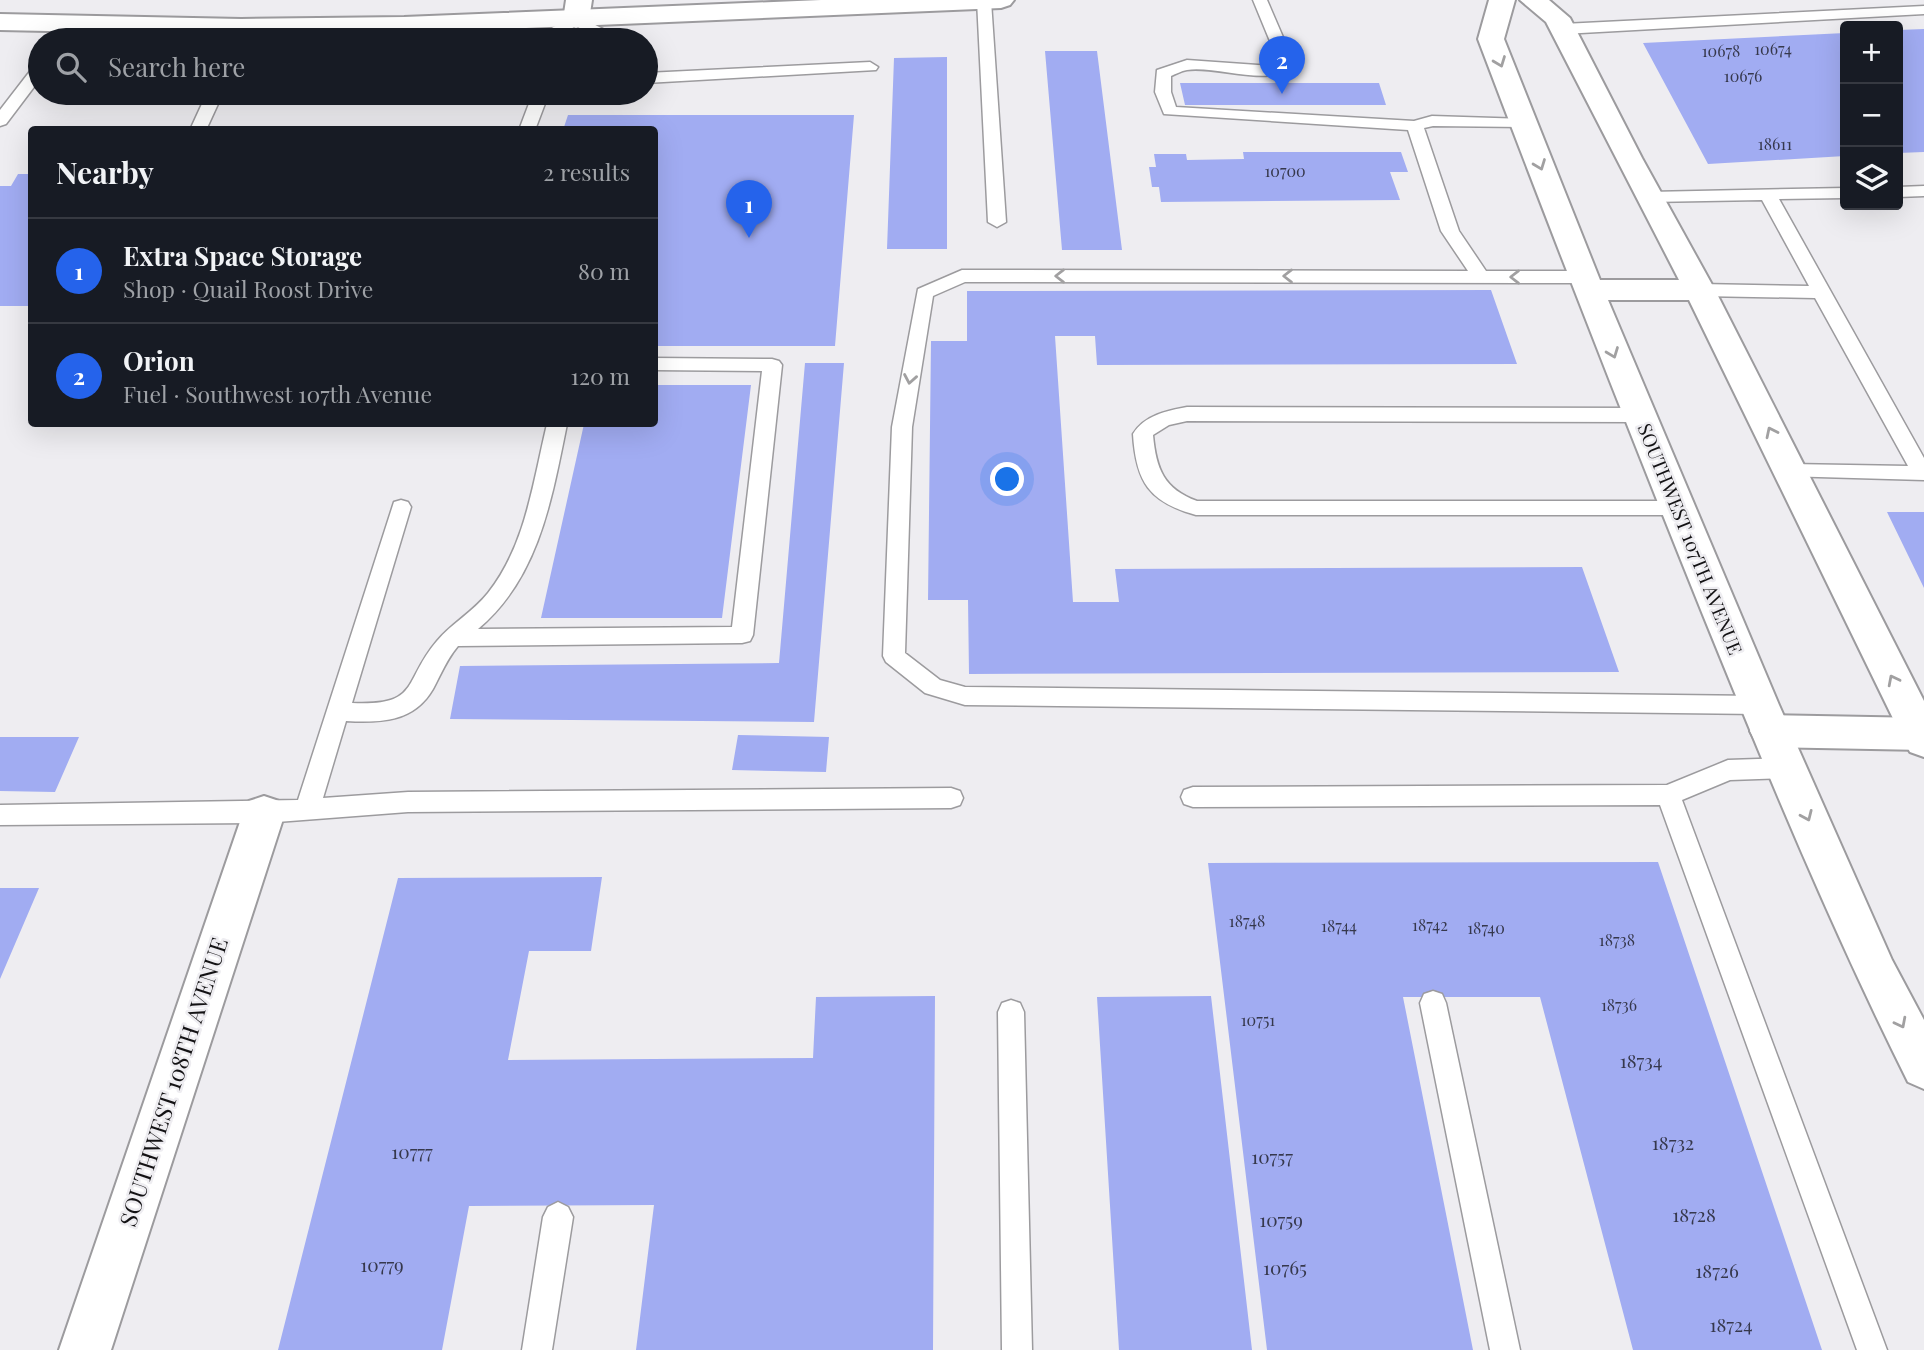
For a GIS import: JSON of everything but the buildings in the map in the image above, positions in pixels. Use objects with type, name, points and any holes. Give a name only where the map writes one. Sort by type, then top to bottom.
[{"type":"street","points":[[324,28],[577,10],[1001,0]]},
{"type":"street","name":"SOUTHWEST 107TH AVENUE","points":[[1502,0],[1491,39],[1586,283],[1771,735],[1875,971],[1924,1067]]},
{"type":"street","points":[[1533,0],[1558,18],[1649,197],[1700,290],[1923,736],[1771,735]]},
{"type":"street","points":[[0,22],[40,28]]},
{"type":"street","points":[[1586,283],[1700,290]]},
{"type":"street","name":"SOUTHWEST 108TH AVENUE","points":[[85,1350],[286,812]]},
{"type":"lane","points":[[1260,0],[1287,65],[1276,71],[1187,65],[1163,73],[1163,92],[1170,111],[1415,126],[1432,121],[1524,122]]},
{"type":"lane","points":[[984,1],[997,222]]},
{"type":"lane","points":[[558,28],[577,10],[594,28]]},
{"type":"lane","points":[[1563,29],[1924,10]]},
{"type":"lane","points":[[658,77],[870,67]]},
{"type":"lane","points":[[0,121],[28,85]]},
{"type":"lane","points":[[200,126],[209,105]]},
{"type":"lane","points":[[528,126],[535,105]]},
{"type":"lane","points":[[1415,126],[1450,231],[1481,277]]},
{"type":"lane","points":[[1903,192],[1924,191]]},
{"type":"lane","points":[[1649,197],[1840,193]]},
{"type":"lane","points":[[1768,196],[1923,473]]},
{"type":"lane","points":[[1586,283],[1481,277],[962,276],[924,293],[902,427],[894,656],[933,687],[965,696],[1771,735]]},
{"type":"lane","points":[[1700,290],[1821,292]]},
{"type":"lane","points":[[456,638],[742,635],[772,365],[658,364]]},
{"type":"lane","points":[[1639,415],[1187,414],[1166,418],[1149,426],[1143,434],[1144,456],[1151,481],[1162,494],[1196,508],[1678,508]]},
{"type":"lane","points":[[337,712],[393,711],[406,705],[422,687],[438,654],[495,600],[522,551],[543,490],[556,427]]},
{"type":"lane","points":[[1790,471],[1923,473]]},
{"type":"lane","points":[[286,812],[337,712],[401,507]]},
{"type":"lane","points":[[1193,797],[1668,794],[1728,770],[1771,735]]},
{"type":"lane","points":[[1668,794],[1872,1350]]},
{"type":"lane","points":[[0,815],[286,812],[408,802],[951,798]]},
{"type":"lane","points":[[1433,1003],[1505,1350]]},
{"type":"lane","points":[[1011,1012],[1017,1350]]},
{"type":"lane","points":[[537,1350],[558,1217]]},
{"type":"place","name":"Orion","points":[[1282,94]]},
{"type":"place","name":"Extra Space Storage","points":[[749,238]]}]
